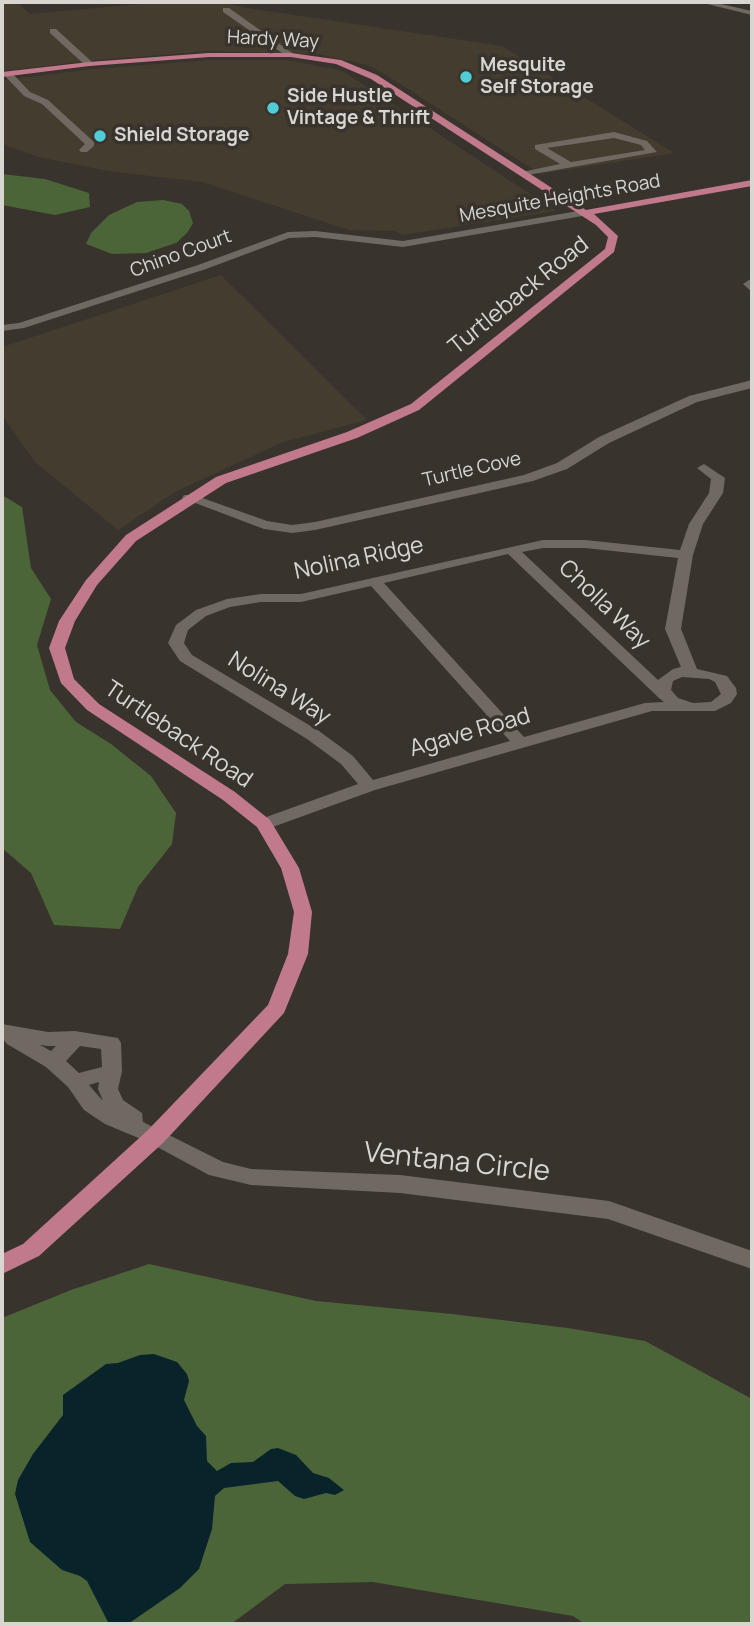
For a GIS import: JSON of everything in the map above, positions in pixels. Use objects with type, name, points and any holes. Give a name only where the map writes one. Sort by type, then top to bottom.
[{"type":"main road","name":"Hardy Way","points":[[5,75],[89,64],[209,55],[291,55],[357,68],[584,213]]},
{"type":"main road","name":"Mesquite Heights Road","points":[[584,213],[752,183]]},
{"type":"main road","name":"Turtleback Road","points":[[2,1265],[31,1250],[156,1136],[277,1008],[298,954],[303,912],[290,869],[264,824],[229,796],[93,708],[67,680],[57,648],[67,621],[91,583],[131,538],[189,498],[220,480],[392,419],[439,390],[610,250],[612,236],[584,213]]},
{"type":"street","points":[[703,2],[752,13]]},
{"type":"street","points":[[226,10],[291,55]]},
{"type":"street","points":[[53,32],[89,64]]},
{"type":"street","points":[[5,75],[27,94],[45,102],[91,144],[84,150]]},
{"type":"street","points":[[522,173],[535,158],[614,135],[644,143],[652,152],[569,165],[535,158]]},
{"type":"street","points":[[535,158],[569,165]]},
{"type":"street","name":"Mesquite Heights Road","points":[[374,242],[403,244],[584,213]]},
{"type":"street","name":"Chino Court","points":[[2,328],[33,322],[288,235],[315,234],[374,242]]},
{"type":"street","name":"Turtle Cove","points":[[189,498],[264,526],[292,529],[315,526],[528,478],[562,466],[604,440],[693,398],[752,384]]},
{"type":"street","points":[[665,695],[662,685],[666,679],[679,672],[690,671],[673,629],[686,555],[696,524],[716,493],[718,478],[704,468]]},
{"type":"street","name":"Nolina Ridge","points":[[181,628],[201,613],[228,603],[261,598],[301,598],[543,544],[585,544],[686,555]]},
{"type":"street","name":"Cholla Way","points":[[511,549],[665,695],[672,701],[692,708]]},
{"type":"street","points":[[374,581],[520,742]]},
{"type":"street","name":"Nolina Way","points":[[181,628],[176,643],[186,658],[313,735],[347,760],[369,786]]},
{"type":"street","name":"Agave Road","points":[[264,824],[369,786],[651,706],[692,708],[715,706],[725,700],[729,694],[728,688],[720,680],[712,675],[690,671]]},
{"type":"street","points":[[5,1033],[111,1043],[108,1089],[115,1105],[156,1136]]},
{"type":"street","points":[[5,1033],[53,1062],[75,1082],[91,1104],[113,1118],[156,1136]]},
{"type":"street","points":[[53,1062],[75,1038]]},
{"type":"street","points":[[75,1082],[111,1070]]},
{"type":"street","name":"Ventana Circle","points":[[156,1136],[217,1169],[251,1177],[400,1184],[609,1210],[752,1260]]},
{"type":"shaded area","points":[[2,2],[17,2],[30,14],[163,2],[225,2],[241,7],[502,46],[674,153],[540,174],[386,75],[367,65],[318,54],[208,51],[2,71]]},
{"type":"shaded area","points":[[210,60],[288,60],[343,71],[556,211],[403,235],[395,231],[349,230],[202,182],[108,171],[38,157],[2,144],[2,80],[93,69]]},
{"type":"shaded area","points":[[221,275],[367,420],[283,442],[175,492],[118,530],[35,462],[2,415],[2,347]]},
{"type":"green space","points":[[2,174],[45,179],[89,193],[90,207],[55,215],[2,205]]},
{"type":"green space","points":[[163,200],[182,204],[189,211],[193,223],[176,243],[146,253],[112,254],[86,244],[91,233],[109,215],[137,202]]},
{"type":"green space","points":[[2,495],[22,507],[31,568],[51,599],[37,645],[50,690],[76,722],[111,744],[151,776],[176,813],[172,844],[138,887],[120,929],[54,925],[31,873],[2,848]]},
{"type":"green space","points":[[149,1264],[316,1301],[568,1328],[645,1341],[752,1399],[752,1624],[585,1624],[573,1616],[373,1582],[285,1584],[231,1624],[2,1624],[2,1318],[71,1290]]},
{"type":"water","points":[[154,1354],[177,1362],[187,1374],[189,1381],[184,1400],[197,1426],[206,1436],[207,1461],[217,1471],[231,1463],[253,1462],[271,1449],[278,1448],[296,1455],[313,1473],[329,1478],[344,1490],[335,1495],[326,1493],[304,1499],[295,1496],[278,1481],[224,1488],[215,1496],[212,1529],[199,1569],[180,1588],[128,1624],[109,1624],[87,1581],[62,1570],[30,1542],[15,1494],[18,1480],[33,1454],[63,1415],[63,1395],[106,1364]]},
{"type":"place","name":"Mesquite Self Storage","points":[[466,77]]},
{"type":"place","name":"Side Hustle Vintage & Thrift","points":[[273,108]]},
{"type":"place","name":"Shield Storage","points":[[100,136]]}]
